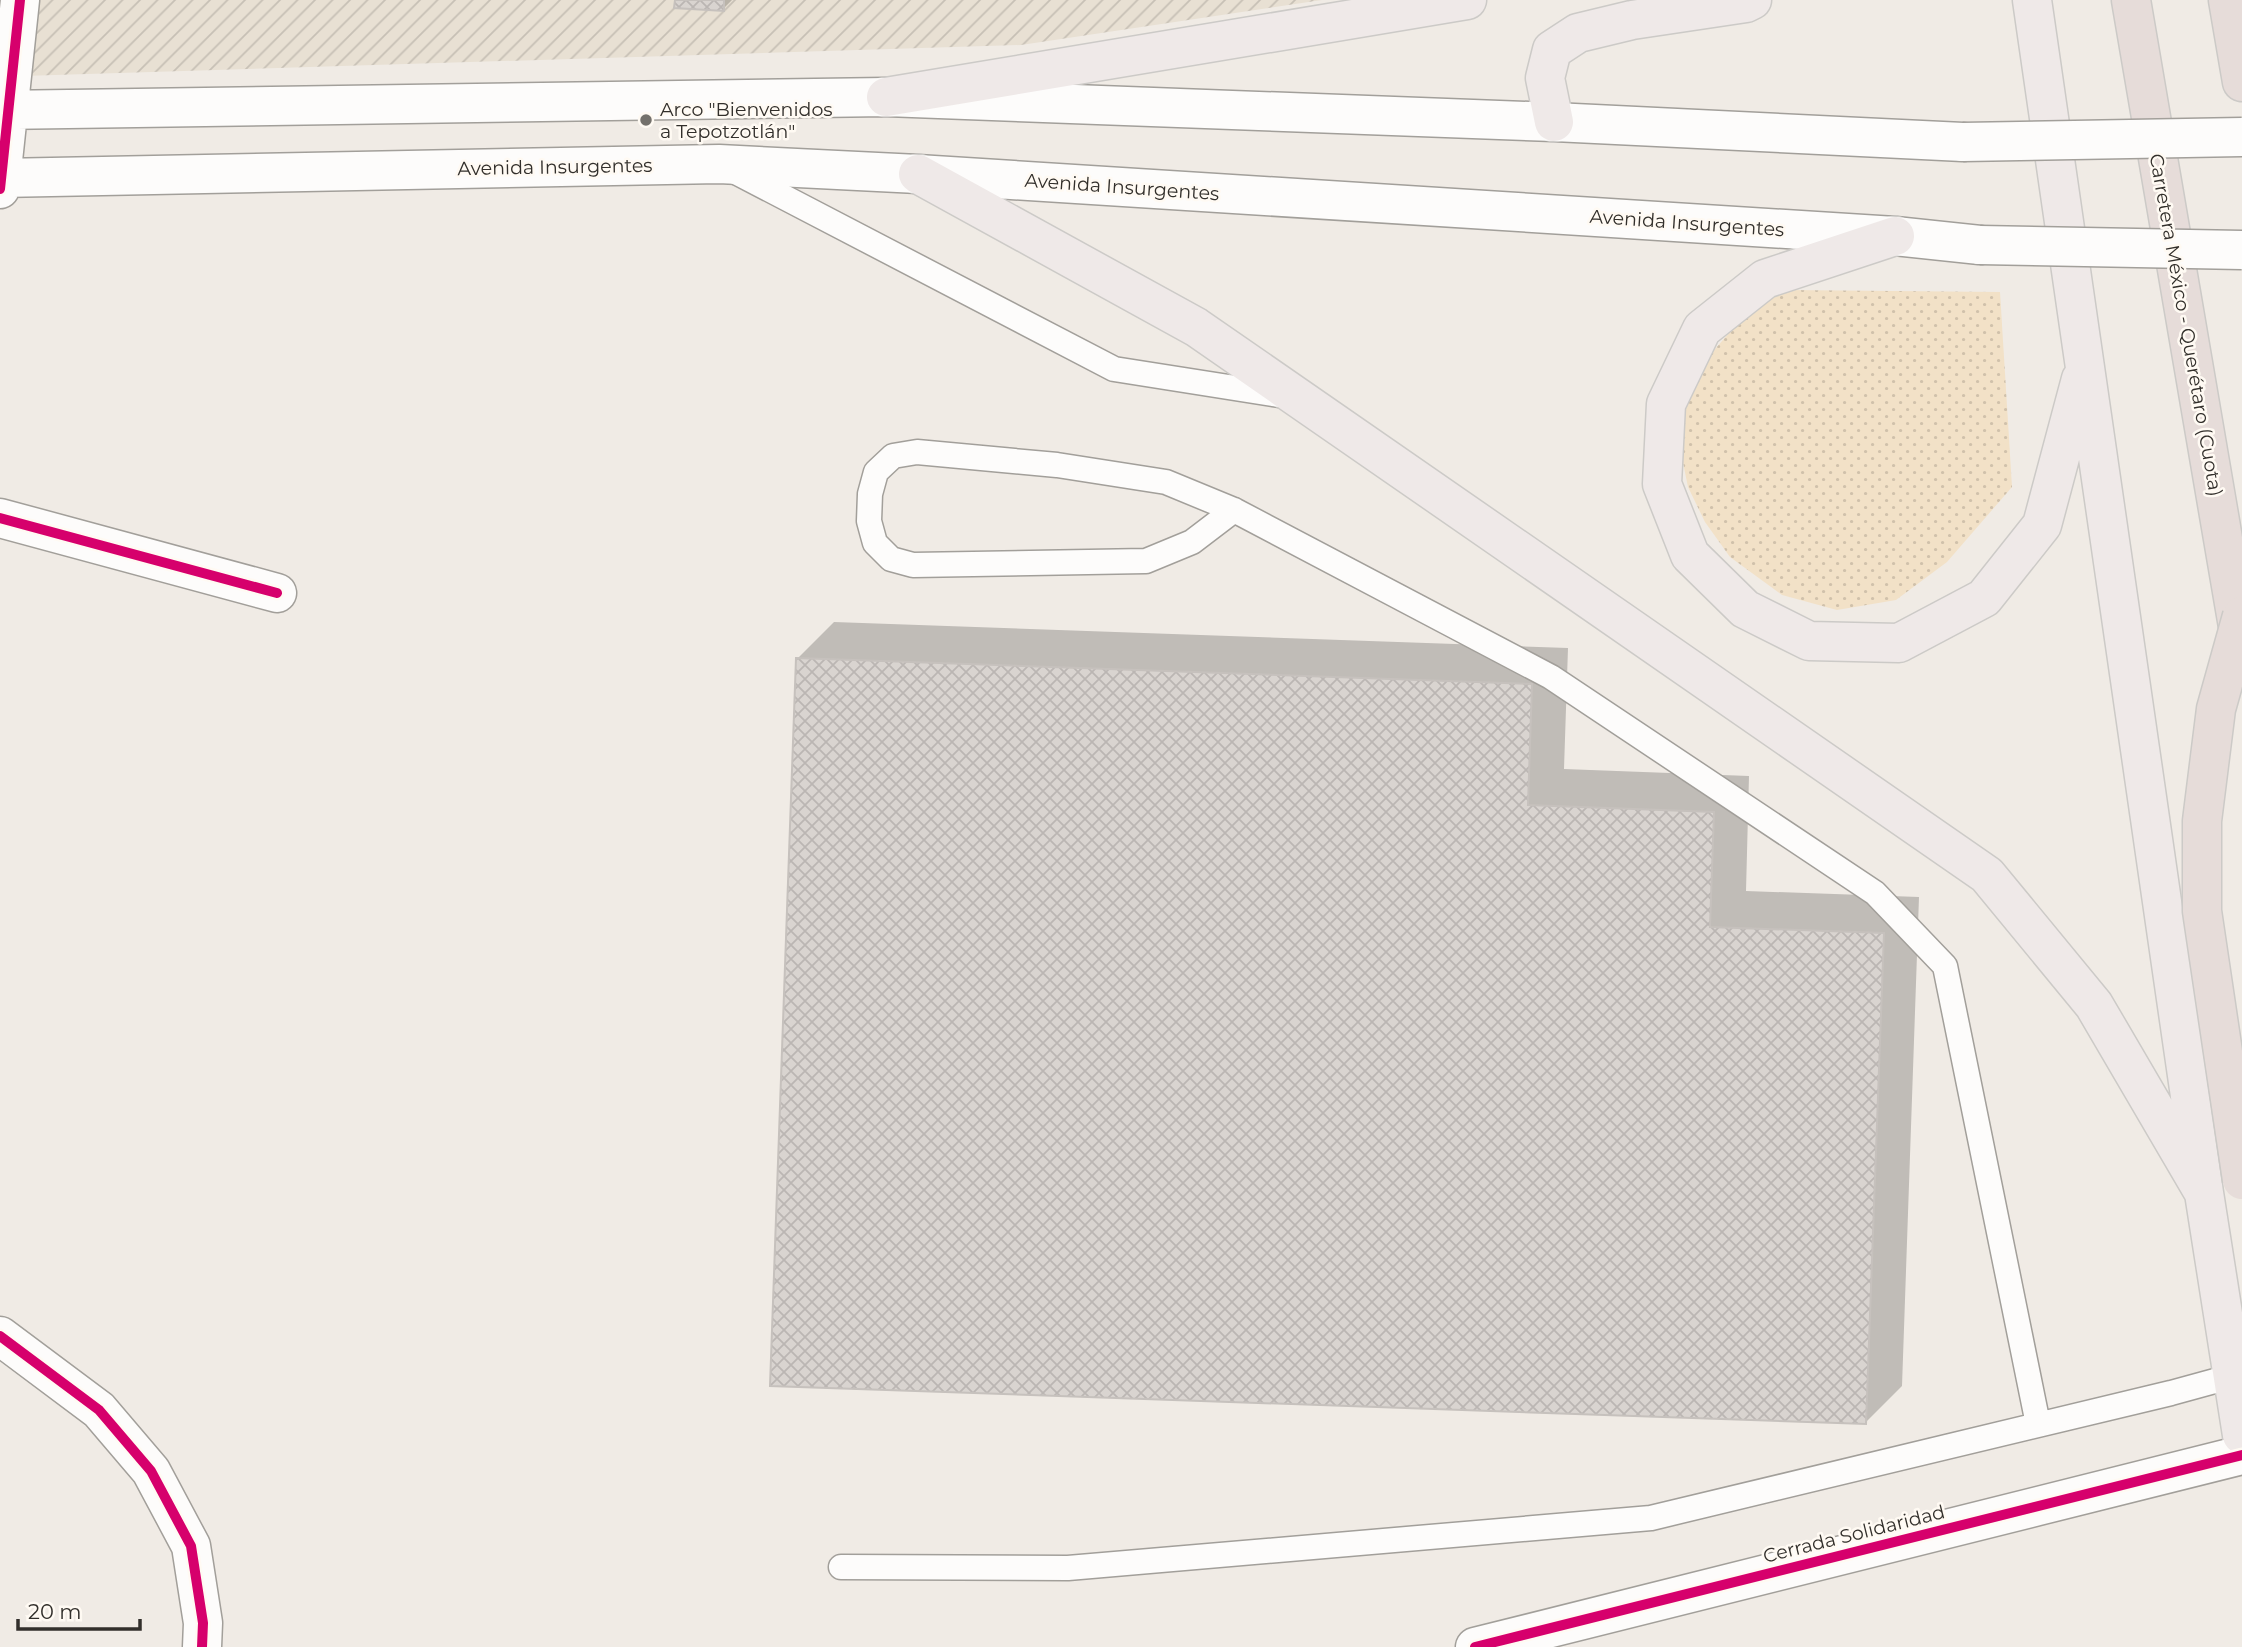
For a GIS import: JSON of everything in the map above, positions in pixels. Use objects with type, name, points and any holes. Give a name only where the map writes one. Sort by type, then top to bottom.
[{"type":"highway","name":"Carretera México - Querétaro (Cuota)","points":[[2131,0],[2242,650]]},
{"type":"highway","points":[[2228,0],[2242,82]]},
{"type":"highway","points":[[2242,616],[2216,709],[2202,821],[2202,911],[2242,1180]]},
{"type":"main road","points":[[0,182],[5,110],[20,0]]},
{"type":"main road","points":[[886,97],[1467,0]]},
{"type":"main road","points":[[1554,122],[1545,78],[1552,50],[1578,33],[1632,20],[1752,0]]},
{"type":"main road","points":[[2032,0],[2204,1193],[2242,1435]]},
{"type":"main road","points":[[5,110],[886,97],[1554,122],[1963,142],[2242,137]]},
{"type":"main road","name":"Avenida Insurgentes","points":[[0,182],[719,163],[1895,236],[1980,245],[2242,250]]},
{"type":"main road","points":[[918,174],[1195,327],[1987,875],[2094,1005],[2204,1193]]},
{"type":"main road","points":[[1895,236],[1765,279],[1702,329],[1666,404],[1662,484],[1690,555],[1745,609],[1809,641],[1899,643],[1984,598],[2042,525],[2086,363]]},
{"type":"main road","points":[[0,518],[277,593]]},
{"type":"main road","points":[[0,1336],[100,1410],[151,1471],[191,1546],[203,1623],[202,1647]]},
{"type":"main road","name":"Cerrada Solidaridad","points":[[1475,1647],[2242,1455]]},
{"type":"lane","points":[[719,163],[1114,369],[1297,398]]},
{"type":"lane","points":[[1234,510],[1192,542],[1146,561],[913,565],[891,559],[875,543],[869,521],[870,494],[876,472],[893,456],[917,452],[1057,466],[1166,482],[1234,510],[1550,677],[1875,894],[1945,966],[2038,1424]]},
{"type":"lane","points":[[841,1567],[1068,1568],[1651,1518],[2233,1376]]},
{"type":"shaded area","points":[[30,0],[1322,0],[1021,45],[23,76]]},
{"type":"shaded area","points":[[1787,290],[2000,292],[2012,487],[1947,562],[1896,600],[1837,610],[1782,595],[1730,557],[1705,522],[1688,487],[1681,453],[1685,403],[1709,356],[1736,325],[1771,294]]},
{"type":"building","points":[[675,0],[724,0],[724,11],[674,8]]},
{"type":"building","points":[[796,658],[1532,684],[1528,805],[1714,812],[1710,927],[1884,933],[1866,1424],[770,1386]]},
{"type":"cycle path","points":[[0,189],[20,0]]},
{"type":"cycle path","points":[[0,518],[277,593]]},
{"type":"cycle path","points":[[0,1336],[99,1410],[151,1471],[191,1546],[203,1623],[202,1647]]},
{"type":"cycle path","points":[[1475,1647],[2242,1455]]},
{"type":"place","name":"Arco \"Bienvenidos a Tepotzotlán\"","points":[[646,120]]}]
